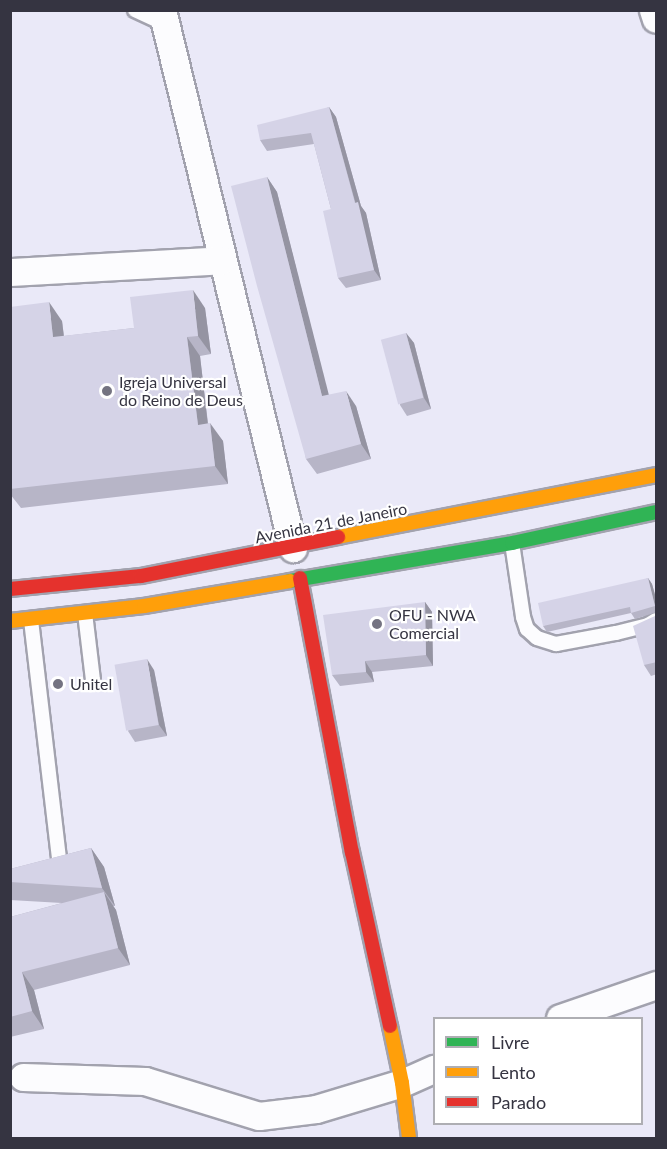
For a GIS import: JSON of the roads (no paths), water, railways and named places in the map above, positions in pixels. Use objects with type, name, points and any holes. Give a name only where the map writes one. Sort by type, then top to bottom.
[{"type":"main road","name":"Avenida 21 de Janeiro","points":[[10,589],[141,576],[657,476]]},
{"type":"main road","points":[[10,621],[144,606],[512,543],[657,512]]},
{"type":"main road","points":[[300,578],[352,852],[402,1083],[409,1138]]},
{"type":"street","points":[[653,10],[657,19]]},
{"type":"street","points":[[164,17],[293,548]]},
{"type":"street","points":[[10,272],[222,260]]},
{"type":"street","points":[[563,1017],[657,985]]},
{"type":"street","points":[[23,1077],[145,1081],[260,1116],[316,1109],[402,1083],[433,1070]]},
{"type":"lane","points":[[135,10],[164,17]]},
{"type":"lane","points":[[512,543],[523,617],[527,629],[537,638],[556,644],[627,630],[657,620]]},
{"type":"lane","points":[[85,613],[93,680]]},
{"type":"lane","points":[[31,620],[60,868]]},
{"type":"place","name":"Igreja Universal do Reino de Deus","points":[[107,391]]},
{"type":"place","name":"OFU - NWA Comercial","points":[[377,624]]},
{"type":"place","name":"Unitel","points":[[58,684]]}]
